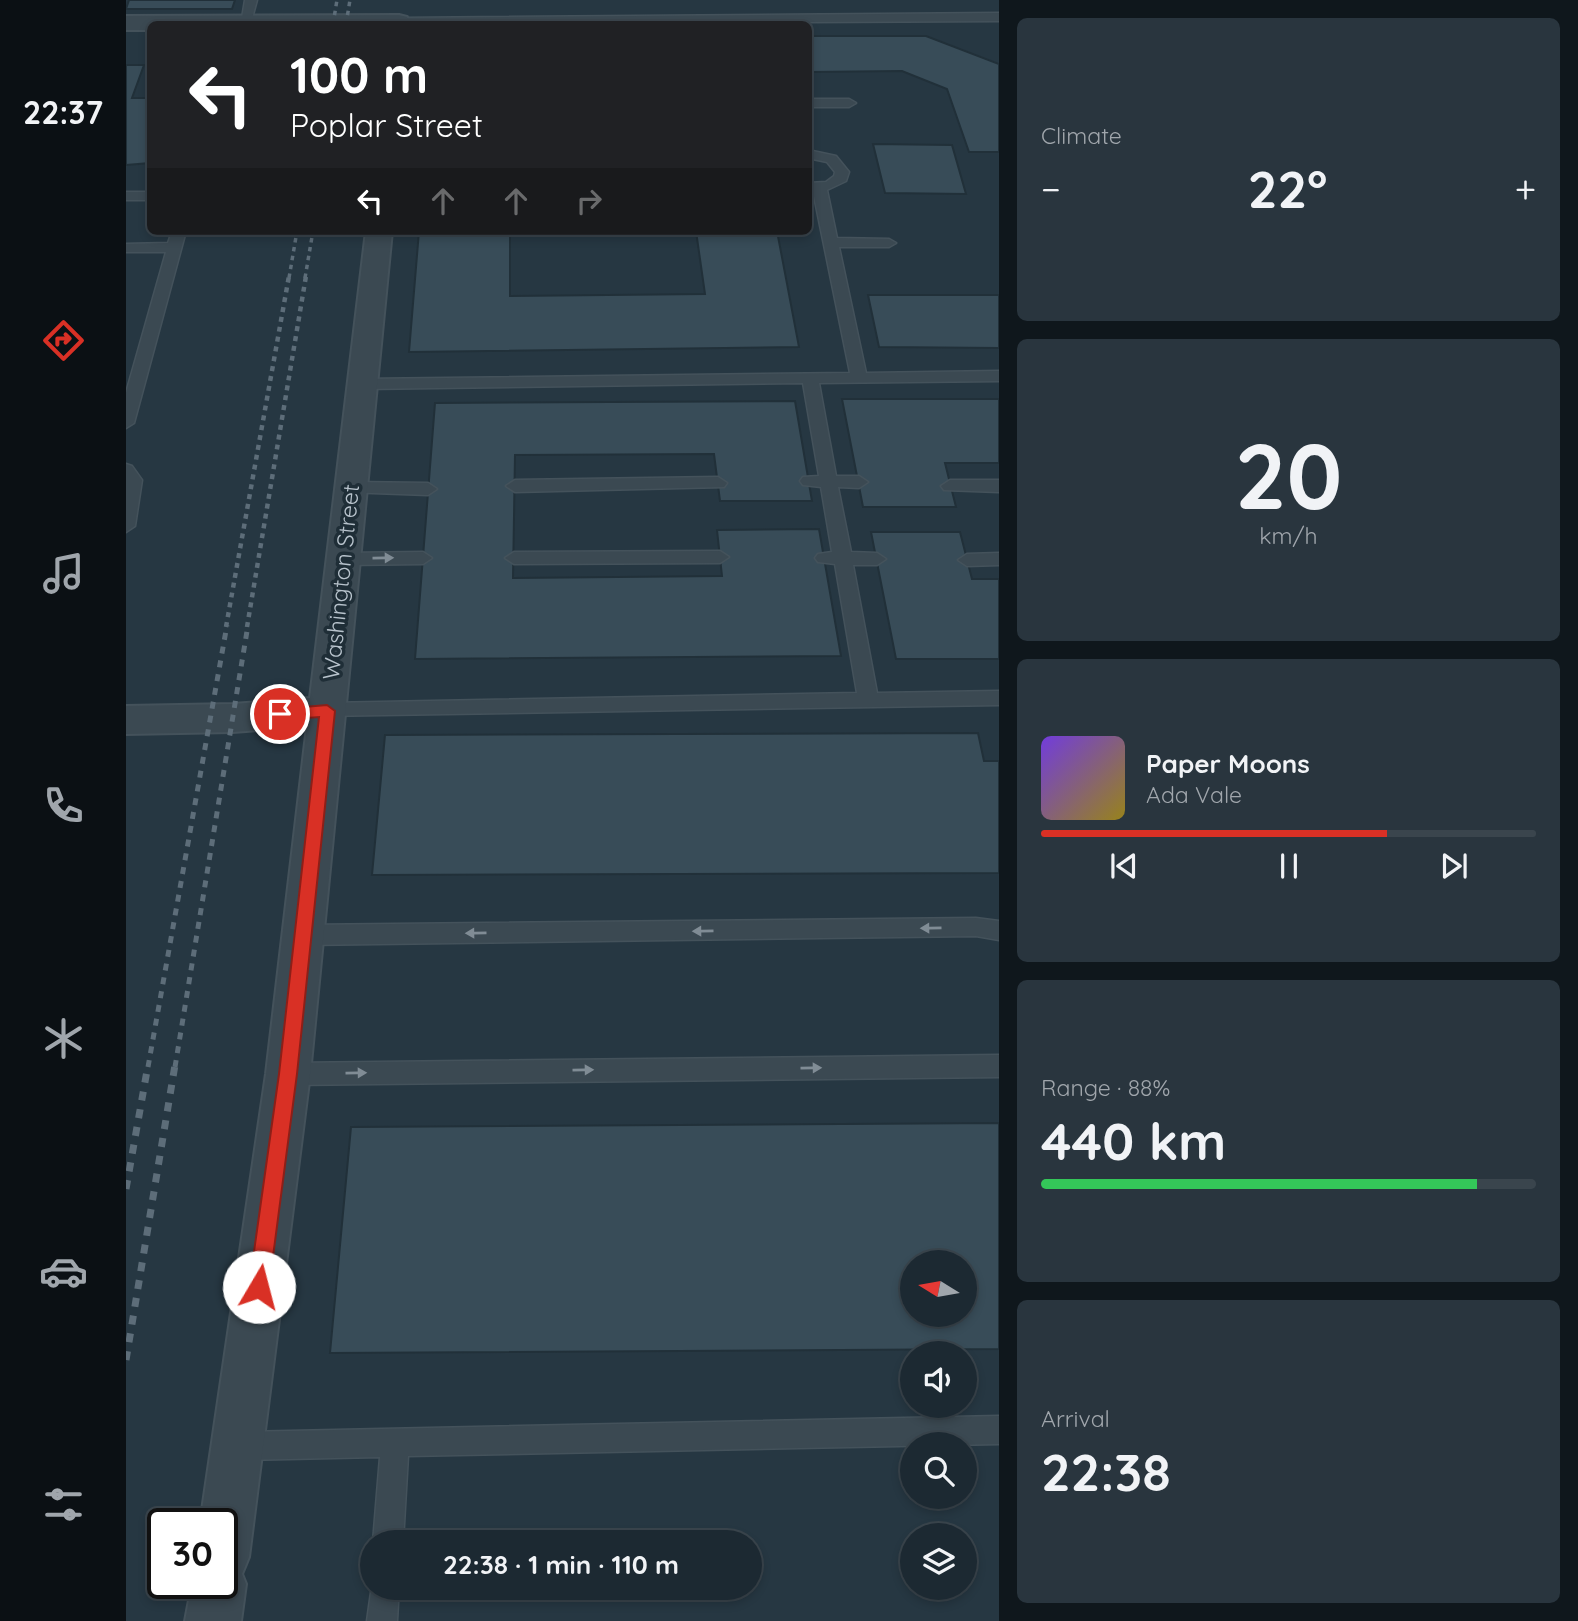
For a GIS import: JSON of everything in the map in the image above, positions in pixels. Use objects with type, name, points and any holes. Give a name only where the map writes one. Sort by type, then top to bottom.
[{"type":"street","points":[[267,21],[400,15]]},
{"type":"street","points":[[126,23],[147,23]]},
{"type":"street","name":"Washington Street","points":[[229,1508],[288,1074],[379,235]]},
{"type":"street","points":[[126,720],[233,718],[327,711]]},
{"type":"street","points":[[213,1621],[217,1599]]},
{"type":"lane","points":[[245,21],[251,0]]},
{"type":"lane","points":[[400,15],[774,21],[999,17]]},
{"type":"lane","points":[[812,103],[849,103]]},
{"type":"lane","points":[[812,154],[828,158],[841,167],[841,178],[814,187],[831,242],[859,377]]},
{"type":"lane","points":[[126,196],[147,195]]},
{"type":"lane","points":[[126,423],[178,235]]},
{"type":"lane","points":[[831,242],[889,243]]},
{"type":"lane","points":[[126,248],[175,247]]},
{"type":"lane","points":[[363,384],[999,376]]},
{"type":"lane","points":[[810,378],[829,481],[833,558],[868,699]]},
{"type":"lane","points":[[126,470],[133,481],[126,526]]},
{"type":"lane","points":[[809,481],[859,482]]},
{"type":"lane","points":[[515,486],[718,483]]},
{"type":"lane","points":[[950,486],[999,486]]},
{"type":"lane","points":[[351,488],[428,489]]},
{"type":"lane","points":[[514,558],[720,557]]},
{"type":"lane","points":[[344,559],[423,558]]},
{"type":"lane","points":[[833,558],[877,559]]},
{"type":"lane","points":[[967,560],[999,559]]},
{"type":"lane","points":[[327,711],[999,698]]},
{"type":"lane","points":[[302,935],[976,927],[999,931]]},
{"type":"lane","points":[[288,1074],[999,1066]]},
{"type":"lane","points":[[238,1447],[999,1430]]},
{"type":"lane","points":[[389,1530],[395,1444]]},
{"type":"lane","points":[[382,1621],[383,1600]]},
{"type":"building","points":[[129,0],[235,0],[232,9],[126,9]]},
{"type":"building","points":[[812,36],[926,36],[999,64],[999,152],[969,152],[947,89],[902,71],[812,72]]},
{"type":"building","points":[[126,65],[144,65],[132,98],[147,98],[147,163],[126,165]]},
{"type":"building","points":[[873,144],[952,145],[966,194],[885,193]]},
{"type":"building","points":[[419,235],[510,235],[510,296],[705,294],[697,235],[778,235],[799,347],[409,352]]},
{"type":"building","points":[[868,295],[999,295],[999,348],[879,347]]},
{"type":"building","points":[[842,399],[999,399],[999,463],[945,463],[956,507],[863,507]]},
{"type":"building","points":[[795,401],[812,501],[720,501],[714,454],[515,455],[513,578],[722,576],[717,530],[819,529],[841,656],[415,659],[435,403]]},
{"type":"building","points":[[871,532],[960,532],[972,579],[999,579],[999,659],[896,659]]},
{"type":"building","points":[[978,733],[984,761],[999,761],[999,873],[372,875],[385,735]]},
{"type":"building","points":[[999,1123],[999,1349],[977,1349],[977,1341],[900,1341],[900,1350],[330,1353],[351,1127]]},
{"type":"railway","points":[[334,21],[337,0]]},
{"type":"railway","points":[[346,21],[350,0]]},
{"type":"railway","points":[[289,278],[296,235]]},
{"type":"railway","points":[[305,278],[312,235]]},
{"type":"railway","points":[[226,627],[289,276]]},
{"type":"railway","points":[[247,627],[306,276]]},
{"type":"railway","points":[[148,1067],[227,625]]},
{"type":"railway","points":[[175,1067],[248,625]]},
{"type":"railway","points":[[126,1189],[148,1065]]},
{"type":"railway","points":[[126,1360],[175,1065]]},
{"type":"route","points":[[259,1287],[288,1074],[327,711],[280,714]]}]
